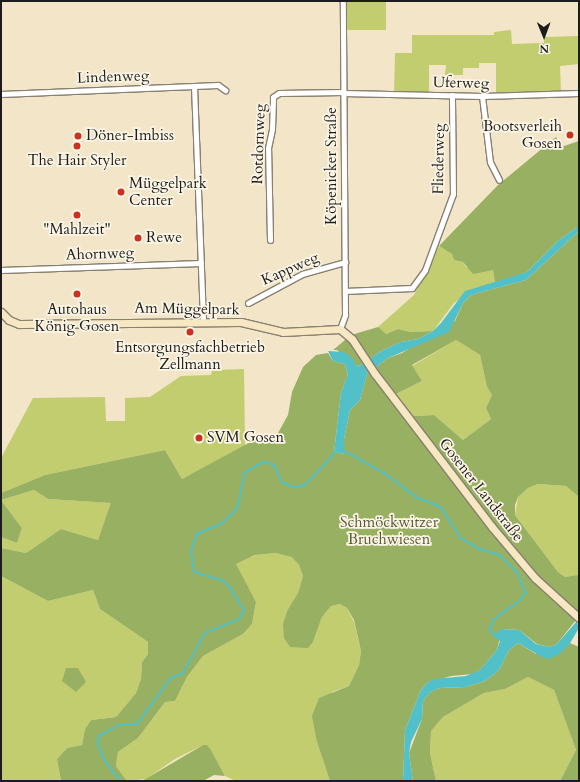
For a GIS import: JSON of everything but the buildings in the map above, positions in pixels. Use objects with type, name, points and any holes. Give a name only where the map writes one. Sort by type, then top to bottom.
[{"type":"main road","name":"Am Müggelpark","points":[[1,312],[9,320],[19,324],[241,322],[283,332],[340,329]]},
{"type":"main road","name":"Gosener Landstraße","points":[[340,329],[352,339],[375,374],[505,542],[535,578],[577,616]]},
{"type":"street","name":"Köpenicker Straße","points":[[340,329],[345,316],[342,1]]},
{"type":"street","name":"Lindenweg","points":[[1,94],[194,86],[218,86],[224,90]]},
{"type":"street","points":[[194,86],[204,322]]},
{"type":"street","name":"Rotdornweg","points":[[270,240],[268,148],[272,129],[272,97],[280,93],[343,93]]},
{"type":"street","name":"Uferweg","points":[[343,93],[482,96],[579,93]]},
{"type":"street","name":"Fliederweg","points":[[345,291],[412,288],[425,270],[453,194],[452,95]]},
{"type":"street","points":[[482,96],[490,162],[499,180]]},
{"type":"street","name":"Kappweg","points":[[248,303],[302,274],[344,262]]},
{"type":"street","name":"Ahornweg","points":[[1,270],[201,263]]},
{"type":"green space","points":[[347,1],[386,1],[386,30],[347,30]]},
{"type":"green space","points":[[511,30],[512,44],[544,43],[544,37],[579,36],[579,64],[560,66],[561,93],[496,94],[496,63],[479,63],[479,68],[463,68],[463,75],[445,75],[446,65],[429,65],[429,94],[394,94],[395,53],[412,53],[412,35],[494,35],[494,32]]},
{"type":"green space","points":[[556,137],[561,147],[579,141],[579,226],[558,241],[527,272],[495,283],[493,270],[473,274],[463,262],[454,260],[452,254],[439,246],[498,185]]},
{"type":"green space","name":"Schmöckwitzer Bruchwiesen","points":[[579,231],[579,497],[566,486],[538,484],[528,488],[518,497],[515,505],[515,515],[558,572],[565,577],[579,575],[579,616],[557,644],[550,647],[537,644],[519,630],[502,629],[497,650],[480,670],[473,674],[451,676],[427,683],[421,690],[405,730],[403,781],[330,781],[317,742],[312,716],[319,698],[349,686],[359,665],[361,651],[354,620],[347,608],[340,604],[331,606],[322,617],[313,642],[308,648],[290,647],[284,638],[283,624],[288,609],[298,593],[303,576],[299,565],[292,557],[276,553],[255,555],[236,564],[256,602],[252,624],[243,634],[203,656],[187,677],[175,701],[165,702],[138,738],[118,752],[116,766],[127,781],[61,781],[57,759],[67,748],[82,745],[85,729],[91,720],[116,717],[136,693],[141,679],[142,662],[148,654],[148,642],[100,609],[93,590],[48,601],[1,576],[1,548],[26,553],[61,529],[98,540],[111,503],[48,499],[34,490],[1,500],[1,493],[45,475],[165,450],[182,479],[256,439],[273,442],[288,415],[292,392],[303,367],[316,355],[328,353],[333,361],[345,364],[348,374],[341,393],[334,452],[344,454],[344,439],[350,410],[360,400],[367,374],[388,358],[402,353],[455,321],[463,303],[471,295],[526,280]],"holes":[[[456,340],[480,355],[487,387],[492,395],[486,408],[491,419],[463,440],[434,415],[416,416],[401,412],[390,397],[422,381],[412,365]]]},
{"type":"green space","points":[[439,246],[452,254],[454,260],[463,262],[466,267],[493,270],[495,283],[475,288],[454,303],[433,331],[409,332],[398,329],[386,334],[380,331],[378,327],[414,295]]},
{"type":"green space","points":[[378,327],[386,334],[398,329],[410,332],[433,331],[418,339],[401,342],[383,350],[357,367],[337,350],[333,350],[351,335]]},
{"type":"green space","points":[[456,340],[480,355],[487,387],[492,395],[486,408],[491,419],[463,440],[434,415],[416,416],[401,412],[390,397],[422,381],[412,366]]},
{"type":"green space","points":[[244,369],[245,447],[182,479],[165,450],[45,475],[1,493],[1,458],[33,398],[105,397],[106,421],[125,421],[125,398],[150,397],[181,376],[211,375],[212,370]]},
{"type":"green space","points":[[538,484],[566,486],[579,497],[578,576],[565,577],[558,572],[515,515],[518,497],[528,488]]},
{"type":"green space","points":[[34,490],[48,499],[112,503],[98,540],[61,529],[26,553],[1,548],[1,537],[17,543],[22,528],[1,500]]},
{"type":"green space","points":[[1,500],[22,528],[17,543],[1,537]]},
{"type":"green space","points":[[276,553],[292,556],[299,565],[303,576],[298,593],[288,609],[313,642],[322,617],[331,606],[340,604],[347,608],[354,622],[361,651],[359,665],[349,686],[332,692],[317,742],[330,781],[236,781],[225,776],[211,750],[203,745],[175,759],[146,779],[127,781],[116,766],[118,752],[138,738],[165,702],[175,701],[187,677],[203,656],[243,634],[252,624],[256,602],[235,564],[256,555]]},
{"type":"green space","points":[[1,576],[48,601],[93,590],[100,609],[148,642],[148,654],[142,662],[141,679],[136,693],[116,717],[91,720],[85,729],[82,745],[67,748],[57,759],[61,781],[1,781]]},
{"type":"green space","points":[[518,643],[536,654],[570,643],[579,647],[579,781],[560,781],[576,750],[554,690],[528,677],[505,689],[484,693],[443,717],[431,731],[430,753],[436,781],[413,781],[409,753],[422,719],[423,701],[430,692],[440,688],[466,687],[485,681],[499,670],[509,650]]},
{"type":"green space","points":[[66,668],[78,668],[86,682],[76,692],[62,681]]},
{"type":"green space","points":[[528,677],[554,690],[576,750],[560,781],[436,781],[430,753],[431,731],[443,717],[484,693],[505,689]]},
{"type":"green space","points":[[203,745],[207,745],[211,750],[225,776],[214,775],[203,781],[142,781]]},
{"type":"water","points":[[579,226],[579,231],[526,280],[471,295],[463,303],[449,332],[388,358],[367,374],[360,400],[350,410],[344,439],[344,454],[334,452],[341,393],[348,374],[345,364],[333,361],[328,351],[344,352],[353,359],[357,367],[383,350],[401,342],[418,339],[433,331],[441,323],[465,291],[527,272],[558,241]]},
{"type":"water","points":[[577,621],[579,628],[569,645],[558,655],[548,659],[518,643],[509,650],[499,670],[485,681],[466,687],[440,688],[430,692],[423,701],[422,719],[411,742],[409,753],[413,781],[403,781],[405,730],[421,690],[427,683],[434,679],[466,676],[480,670],[497,650],[500,641],[493,636],[502,629],[519,630],[536,644],[550,647],[557,644]]},
{"type":"waterway","points":[[343,450],[386,474],[416,497],[441,507],[462,539],[480,549],[500,555],[518,573],[526,593],[520,601],[494,620],[490,631],[495,634]]},
{"type":"waterway","points":[[120,781],[104,760],[97,742],[99,736],[120,725],[137,724],[171,678],[183,673],[205,633],[239,619],[244,611],[231,589],[223,581],[194,572],[191,551],[197,534],[221,524],[234,512],[238,506],[244,474],[249,470],[264,462],[269,463],[275,466],[282,482],[294,487],[301,486],[306,484],[336,452]]},
{"type":"place","name":"Bootsverleih Gosen","points":[[570,135]]},
{"type":"place","name":"Döner-Imbiss","points":[[78,136]]},
{"type":"place","name":"The Hair Styler","points":[[77,146]]},
{"type":"place","name":"Müggelpark Center","points":[[121,192]]},
{"type":"place","name":"\"Mahlzeit\"","points":[[77,215]]},
{"type":"place","name":"Rewe","points":[[138,238]]},
{"type":"place","name":"Autohaus König Gosen","points":[[77,294]]},
{"type":"place","name":"Entsorgungsfachbetrieb Zellmann","points":[[190,332]]},
{"type":"place","name":"SVM Gosen","points":[[199,438]]}]
